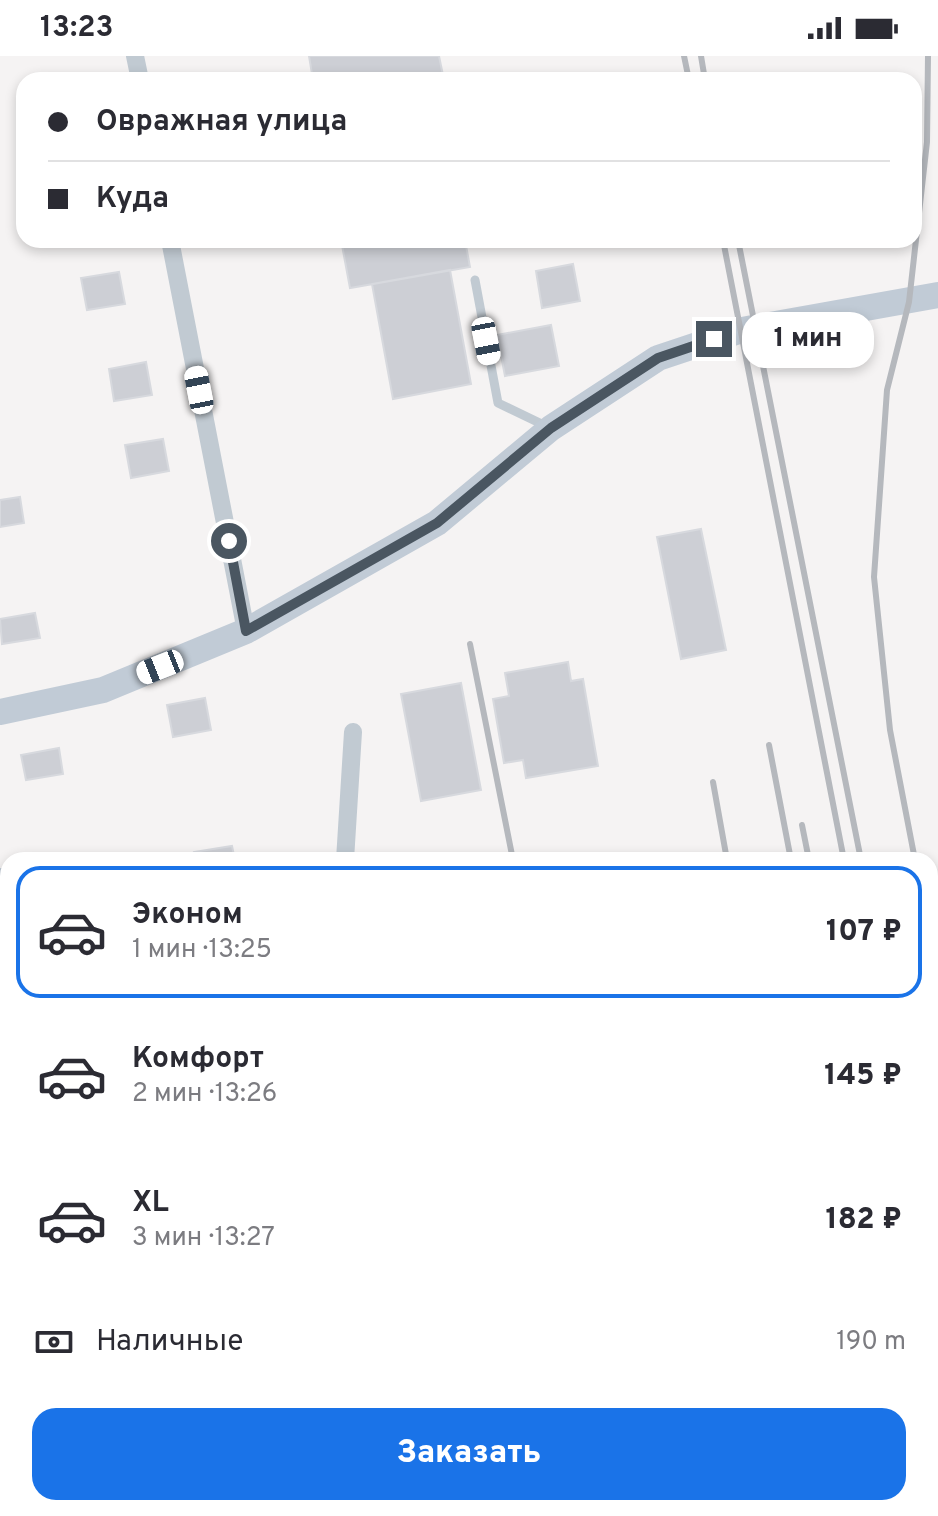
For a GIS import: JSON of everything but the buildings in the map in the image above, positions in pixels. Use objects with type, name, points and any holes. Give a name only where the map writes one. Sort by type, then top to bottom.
[{"type":"street","points":[[172,248],[246,631]]},
{"type":"street","points":[[0,712],[103,690],[246,631],[437,523],[551,428],[658,358],[742,330],[938,295]]},
{"type":"street","points":[[346,852],[353,732]]},
{"type":"lane","points":[[475,280],[498,403],[551,428]]},
{"type":"railway","points":[[684,56],[687,72]]},
{"type":"railway","points":[[701,56],[704,72]]},
{"type":"railway","points":[[922,186],[927,142],[928,56]]},
{"type":"railway","points":[[725,248],[842,852]]},
{"type":"railway","points":[[740,248],[859,852]]},
{"type":"railway","points":[[913,852],[890,730],[874,577],[887,390],[909,302],[915,248]]},
{"type":"railway","points":[[470,644],[511,852]]},
{"type":"railway","points":[[769,745],[789,852]]},
{"type":"railway","points":[[713,782],[726,852]]},
{"type":"railway","points":[[802,825],[807,852]]},
{"type":"route","points":[[229,541],[246,631],[437,523],[551,428],[658,358],[714,339]]}]
